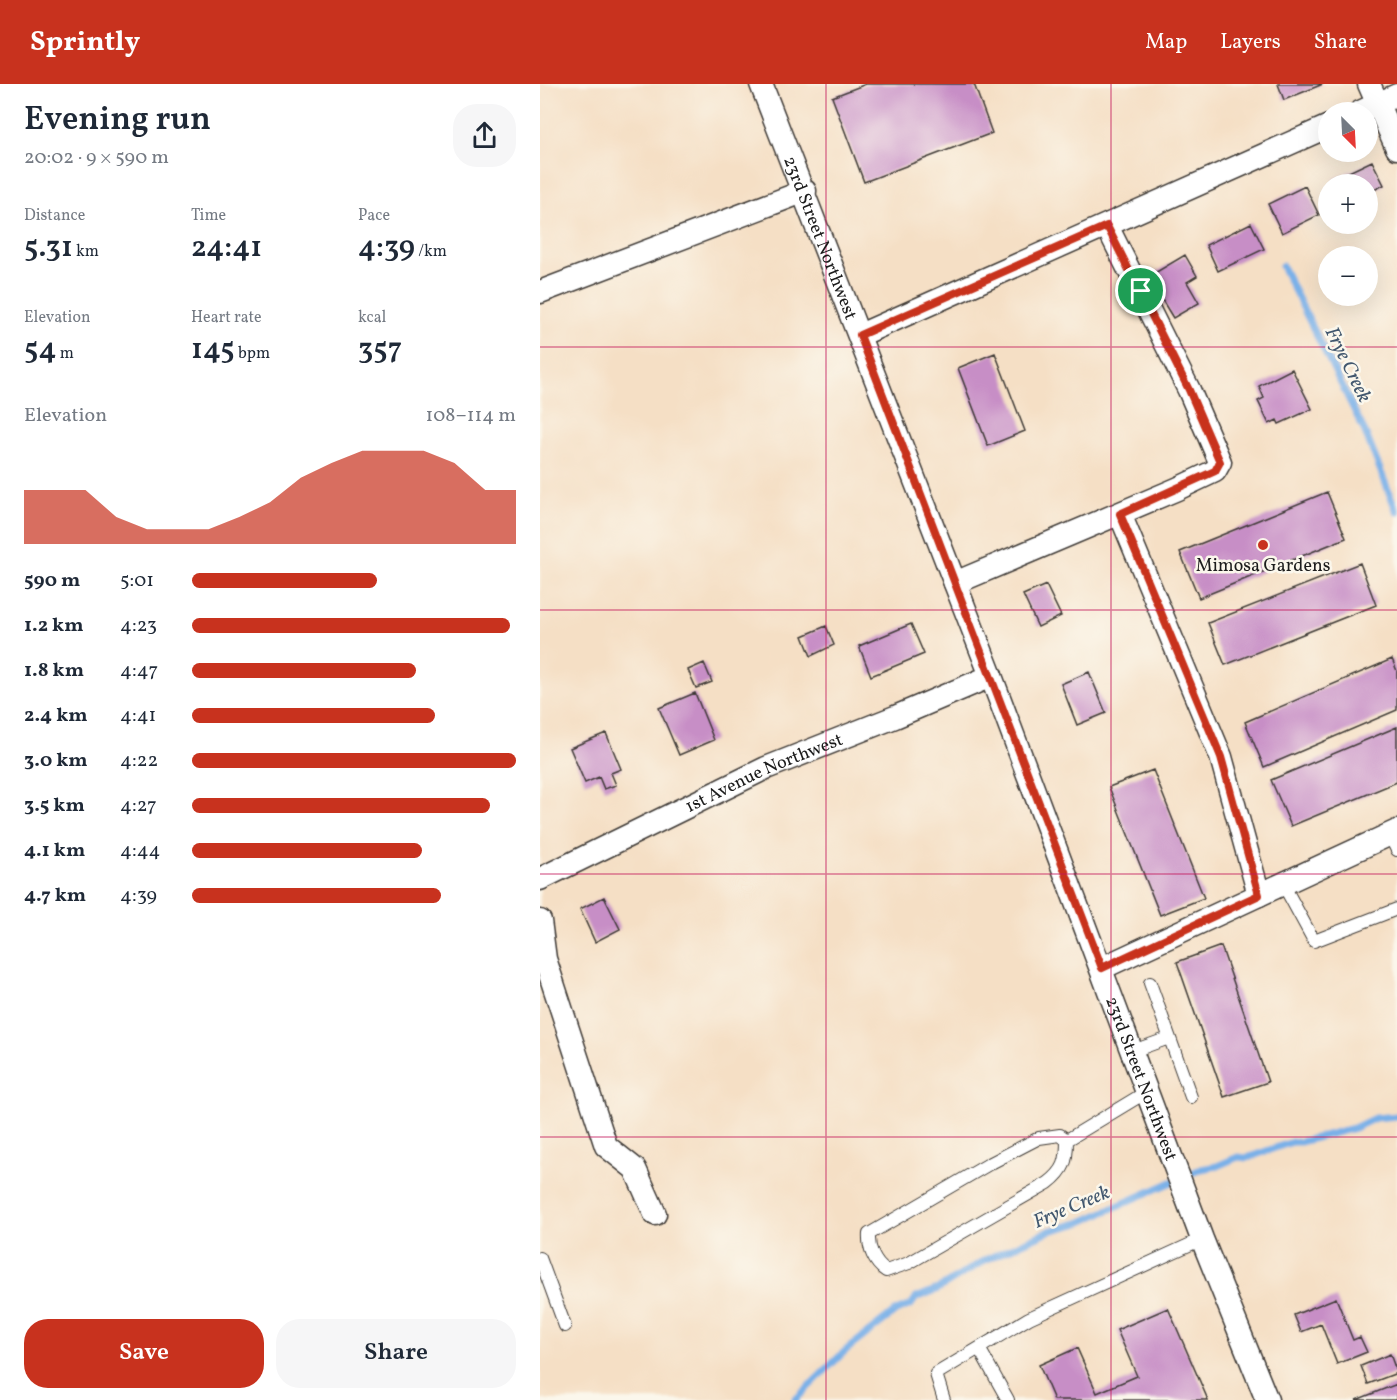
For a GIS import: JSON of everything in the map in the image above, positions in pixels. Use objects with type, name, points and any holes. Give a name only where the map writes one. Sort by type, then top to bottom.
[{"type":"street","name":"23rd Street Northwest","points":[[761,84],[805,191],[991,676],[1202,1239],[1267,1400]]},
{"type":"street","points":[[1376,99],[1379,112],[1397,148]]},
{"type":"street","points":[[860,335],[1318,131]]},
{"type":"street","points":[[540,292],[805,191]]},
{"type":"street","points":[[955,583],[1120,514],[1215,471],[1220,462],[1189,390],[1107,226]]},
{"type":"street","points":[[1120,514],[1221,757],[1259,895]]},
{"type":"street","name":"1st Avenue Northwest","points":[[540,879],[766,768],[991,676]]},
{"type":"street","points":[[1102,968],[1283,884],[1394,838]]},
{"type":"street","points":[[540,921],[545,959],[606,1146],[635,1169],[655,1214]]},
{"type":"lane","points":[[1283,884],[1314,941],[1397,909]]},
{"type":"lane","points":[[1150,983],[1191,1097]]},
{"type":"lane","points":[[1133,1051],[1169,1038]]},
{"type":"lane","points":[[1067,1140],[1148,1091]]},
{"type":"lane","points":[[1060,1135],[1067,1140],[1066,1164],[1062,1172],[1048,1183],[909,1263],[886,1271],[880,1267],[868,1244],[869,1234],[877,1228],[1039,1138],[1060,1135]]},
{"type":"lane","points":[[944,1400],[936,1374],[1029,1318],[1202,1239]]},
{"type":"lane","points":[[540,1258],[564,1326]]},
{"type":"lane","points":[[979,1348],[1008,1400]]},
{"type":"building","points":[[866,84],[974,84],[992,133],[864,182],[832,97]]},
{"type":"building","points":[[1278,84],[1323,84],[1284,100]]},
{"type":"building","points":[[1372,162],[1384,185],[1378,188],[1378,174],[1345,174]]},
{"type":"building","points":[[1305,186],[1318,215],[1282,233],[1268,204]]},
{"type":"building","points":[[1251,223],[1264,249],[1218,271],[1206,245]]},
{"type":"building","points":[[1185,255],[1197,276],[1187,282],[1199,303],[1173,318],[1148,277]]},
{"type":"building","points":[[995,353],[1025,431],[988,446],[958,368]]},
{"type":"building","points":[[1292,369],[1312,409],[1279,424],[1277,420],[1269,424],[1258,401],[1264,398],[1259,386]]},
{"type":"building","name":"Mimosa Gardens","points":[[1327,492],[1346,538],[1199,598],[1180,552]]},
{"type":"building","name":"Mimosa Gardens","points":[[1360,563],[1376,605],[1225,665],[1208,623]]},
{"type":"building","points":[[1046,585],[1061,616],[1038,627],[1023,595]]},
{"type":"building","points":[[911,624],[924,654],[871,676],[859,646]]},
{"type":"building","points":[[826,626],[834,645],[811,656],[803,636]]},
{"type":"building","points":[[1392,659],[1397,671],[1397,710],[1264,767],[1245,722]]},
{"type":"building","points":[[704,663],[712,682],[696,688],[688,670]]},
{"type":"building","points":[[1089,672],[1106,713],[1077,725],[1061,684]]},
{"type":"building","points":[[695,693],[714,740],[679,755],[659,708]]},
{"type":"building","points":[[1397,727],[1397,782],[1291,826],[1271,780]]},
{"type":"building","points":[[606,733],[621,769],[611,773],[616,785],[604,789],[599,777],[585,783],[570,748]]},
{"type":"building","points":[[1153,770],[1204,898],[1160,915],[1109,787]]},
{"type":"building","points":[[604,897],[620,929],[595,942],[580,909]]},
{"type":"building","points":[[1221,946],[1268,1082],[1224,1097],[1177,962]]},
{"type":"building","points":[[1336,1298],[1353,1340],[1360,1337],[1367,1352],[1337,1364],[1321,1324],[1301,1332],[1294,1315]]},
{"type":"building","points":[[1168,1308],[1208,1400],[1054,1400],[1039,1365],[1077,1348],[1097,1393],[1137,1376],[1117,1330]]},
{"type":"building","points":[[1390,1354],[1397,1373],[1368,1384],[1361,1366]]},
{"type":"building","points":[[1397,1384],[1397,1400],[1356,1400]]},
{"type":"waterway","name":"Frye Creek","points":[[1282,266],[1365,432],[1397,512]]},
{"type":"waterway","name":"Frye Creek","points":[[795,1400],[845,1351],[896,1311],[911,1305],[916,1298],[938,1289],[985,1260],[1049,1231],[1079,1223],[1201,1169],[1217,1166],[1238,1157],[1247,1158],[1292,1142],[1354,1128],[1375,1118],[1397,1116]]},
{"type":"place","name":"Mimosa Gardens","points":[[1263,545]]},
{"type":"route","points":[[1107,226],[1141,291],[1216,448],[1220,462],[1215,471],[1120,514],[1221,757],[1259,895],[1102,968],[860,335],[1107,226]]}]
